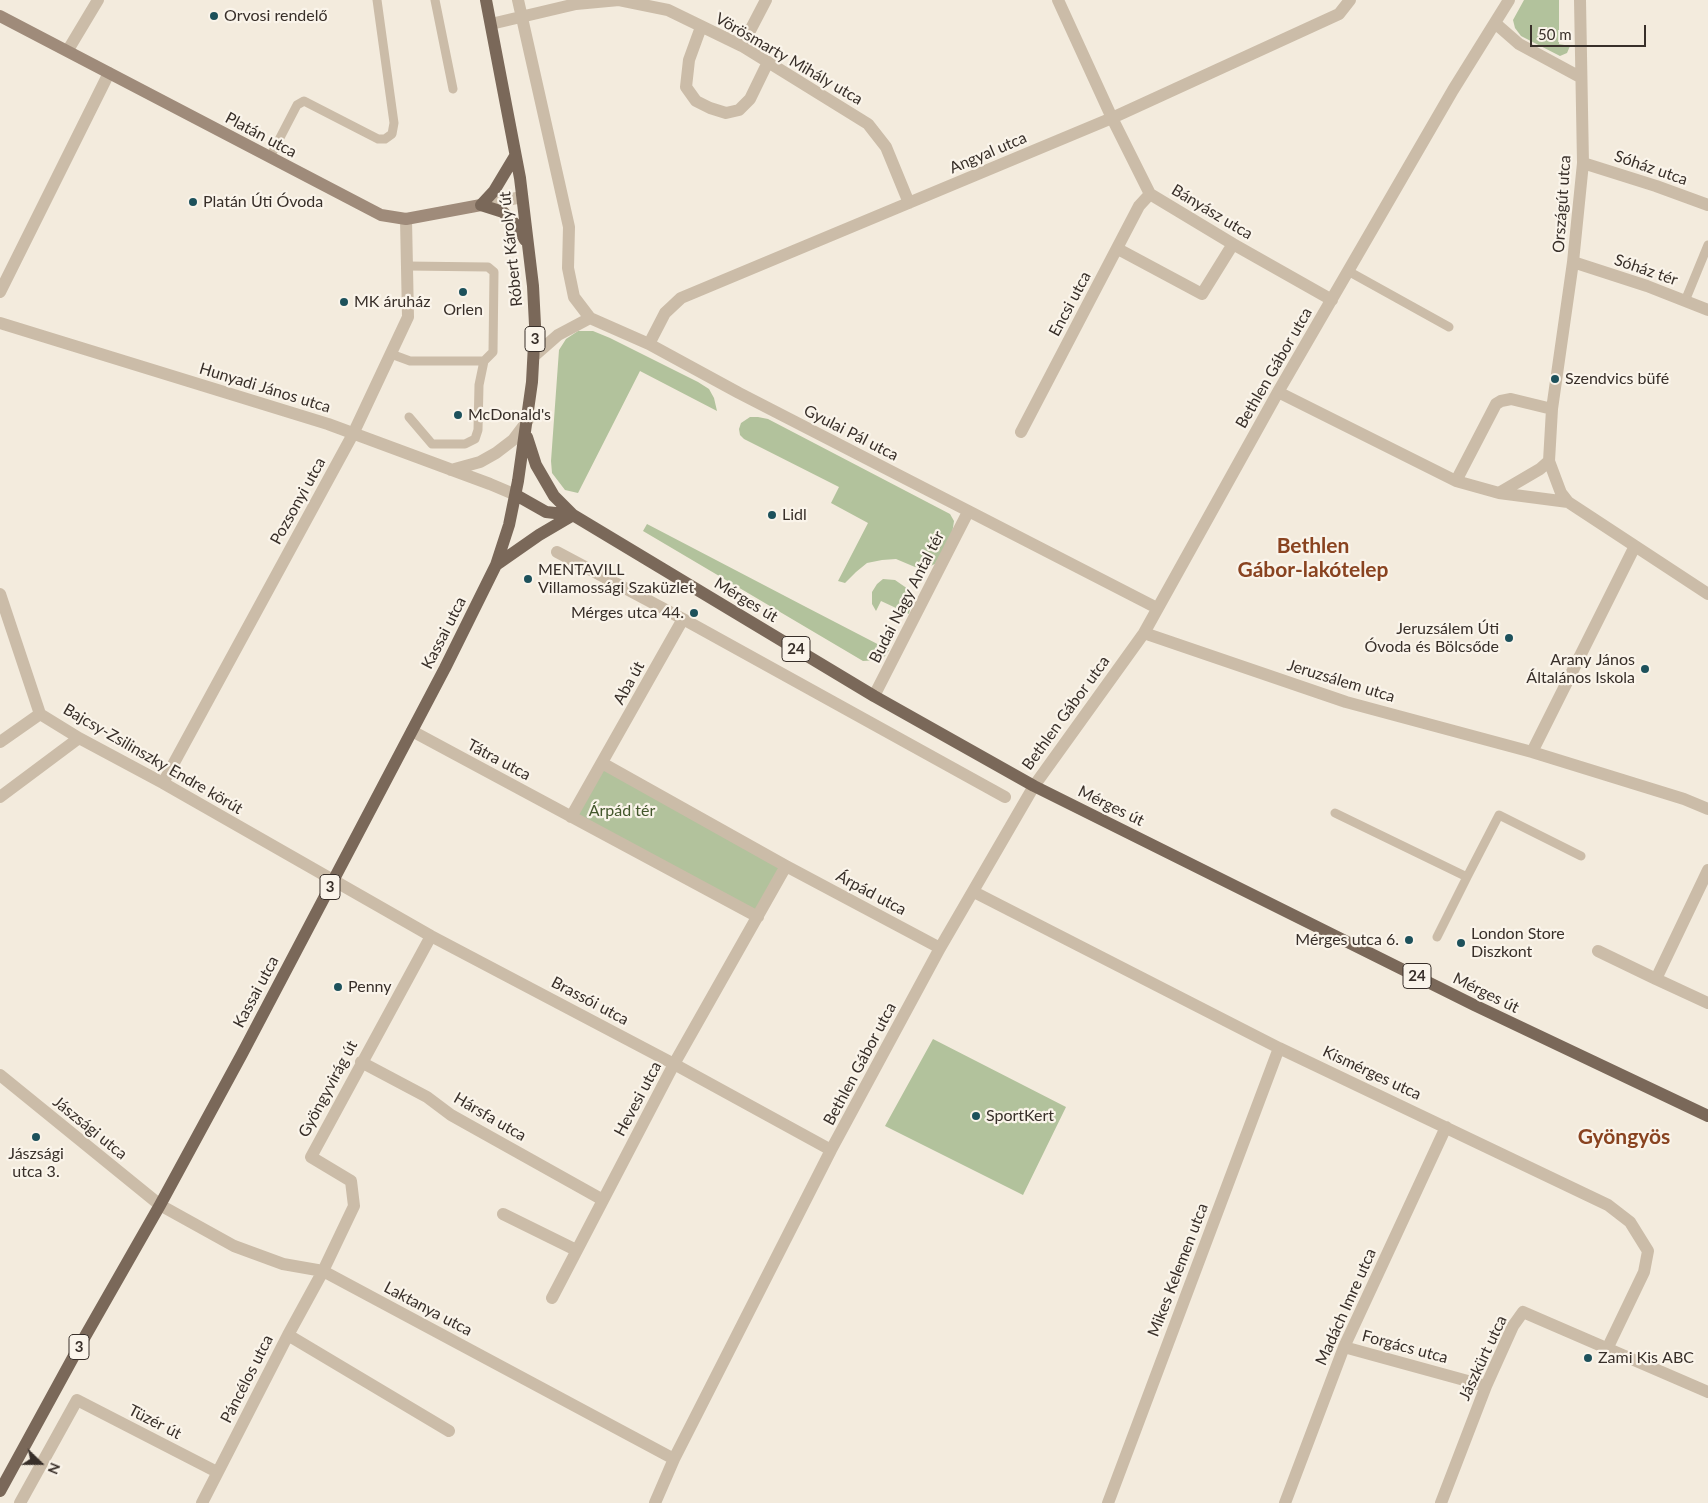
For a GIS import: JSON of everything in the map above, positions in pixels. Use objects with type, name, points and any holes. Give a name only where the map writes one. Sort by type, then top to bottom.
[{"type":"main road","name":"Róbert Károly út","points":[[486,0],[516,156],[533,286],[534,356],[528,420],[516,495]]},
{"type":"main road","points":[[516,156],[494,191],[481,205],[503,212],[517,226],[527,244]]},
{"type":"main road","points":[[496,565],[539,534],[573,515],[554,496],[536,465],[526,434]]},
{"type":"main road","name":"Mérges út","points":[[516,495],[546,512],[573,515],[874,696],[1034,786],[1474,1005],[1708,1116]]},
{"type":"main road","name":"Kassai utca","points":[[0,1491],[160,1205],[445,668],[496,565],[509,525],[516,495]]},
{"type":"street","points":[[68,50],[98,0]]},
{"type":"street","points":[[518,0],[569,228],[568,268],[574,297],[590,318],[558,336],[534,356]]},
{"type":"street","name":"Vörösmarty Mihály utca","points":[[491,24],[576,4],[619,0],[668,10],[742,46],[868,124],[886,147],[909,203]]},
{"type":"street","points":[[742,46],[766,0]]},
{"type":"street","points":[[1058,0],[1112,118]]},
{"type":"street","name":"Angyal utca","points":[[649,344],[665,313],[681,298],[1112,118],[1339,14],[1350,0]]},
{"type":"street","name":"Bethlen Gábor utca","points":[[655,1503],[674,1459],[831,1150],[940,948],[1034,786],[1144,633],[1278,392],[1453,90],[1509,0]]},
{"type":"street","name":"Országút utca","points":[[1580,0],[1583,163],[1573,262],[1552,409],[1549,461],[1562,493],[1568,502],[1708,594]]},
{"type":"street","name":"Platán utca","points":[[0,16],[68,50],[381,216],[406,219],[522,197]]},
{"type":"street","points":[[1495,22],[1519,44],[1580,77]]},
{"type":"street","points":[[702,27],[689,60],[686,87],[696,100],[710,108],[726,113],[739,110],[750,99],[768,62]]},
{"type":"street","points":[[0,292],[109,73]]},
{"type":"street","name":"Bányász utca","points":[[1112,118],[1150,194],[1332,300]]},
{"type":"street","name":"Sóház utca","points":[[1583,163],[1708,205]]},
{"type":"street","name":"Encsi utca","points":[[1022,432],[1139,206],[1150,194]]},
{"type":"street","name":"Pozsonyi utca","points":[[163,783],[353,434],[408,317],[406,219]]},
{"type":"street","points":[[1118,249],[1202,294],[1233,244]]},
{"type":"street","name":"Sóház tér","points":[[1573,262],[1647,286],[1708,310]]},
{"type":"street","name":"Gyulai Pál utca","points":[[590,318],[649,344],[748,398],[1157,608]]},
{"type":"street","name":"Hunyadi János utca","points":[[0,323],[328,424],[516,495]]},
{"type":"street","name":"Országút utca","points":[[1278,392],[1456,481],[1499,493],[1568,502]]},
{"type":"street","points":[[1456,481],[1496,404],[1500,401],[1511,399],[1552,409]]},
{"type":"street","points":[[451,470],[480,462],[496,454],[513,440],[528,420]]},
{"type":"street","points":[[1499,493],[1540,469],[1549,461]]},
{"type":"street","name":"Budai Nagy Antal tér","points":[[874,696],[968,512]]},
{"type":"street","points":[[1532,752],[1635,546]]},
{"type":"street","points":[[557,552],[683,619],[1005,797]]},
{"type":"street","name":"Bajcsy-Zsilinszky Endre körút","points":[[0,594],[40,714],[78,738],[163,783],[333,881]]},
{"type":"street","name":"Aba út","points":[[602,763],[683,619]]},
{"type":"street","name":"Jeruzsálem utca","points":[[1144,633],[1346,702],[1532,752],[1684,799],[1708,809]]},
{"type":"street","points":[[0,742],[40,714]]},
{"type":"street","name":"Tátra utca","points":[[412,731],[571,817]]},
{"type":"street","points":[[0,797],[78,738]]},
{"type":"street","points":[[602,763],[786,866],[758,917],[571,817],[602,763]]},
{"type":"street","name":"Árpád utca","points":[[786,866],[940,948]]},
{"type":"street","points":[[1656,979],[1708,870]]},
{"type":"street","name":"Brassói utca","points":[[333,881],[431,936],[674,1064],[831,1150]]},
{"type":"street","name":"Kismérges utca","points":[[974,892],[1280,1048],[1608,1205],[1630,1222],[1648,1251],[1644,1272],[1608,1347]]},
{"type":"street","name":"Hevesi utca","points":[[552,1298],[674,1064],[758,917]]},
{"type":"street","name":"Gyöngyvirág út","points":[[322,1271],[354,1206],[352,1182],[311,1157],[431,936]]},
{"type":"street","points":[[1598,951],[1708,1003]]},
{"type":"street","name":"Mikes Kelemen utca","points":[[1108,1503],[1280,1048]]},
{"type":"street","name":"Hársfa utca","points":[[361,1062],[427,1097],[451,1115],[603,1200]]},
{"type":"street","name":"Jászsági utca","points":[[0,1075],[160,1205]]},
{"type":"street","name":"Madách Imre utca","points":[[1284,1503],[1344,1347],[1446,1128]]},
{"type":"street","name":"Laktanya utca","points":[[160,1205],[234,1246],[283,1264],[322,1271],[674,1459]]},
{"type":"street","points":[[503,1214],[576,1250]]},
{"type":"street","name":"Páncélos utca","points":[[202,1503],[322,1271]]},
{"type":"street","name":"Jászkürt utca","points":[[1441,1503],[1486,1386],[1513,1326],[1523,1312],[1608,1347]]},
{"type":"street","points":[[288,1335],[449,1432]]},
{"type":"street","name":"Forgács utca","points":[[1344,1347],[1486,1386]]},
{"type":"street","points":[[1608,1347],[1708,1392]]},
{"type":"street","name":"Tüzér út","points":[[20,1503],[77,1400],[218,1472]]},
{"type":"lane","points":[[270,157],[296,105],[304,101],[378,138],[385,139],[392,134],[394,123],[377,0]]},
{"type":"lane","points":[[435,0],[453,90]]},
{"type":"lane","points":[[1685,301],[1708,245]]},
{"type":"lane","points":[[407,266],[488,267],[494,272],[493,352],[484,362],[479,385],[478,430],[474,439],[465,444],[432,444],[409,417]]},
{"type":"lane","points":[[1348,271],[1449,327]]},
{"type":"lane","points":[[391,354],[410,361],[484,362]]},
{"type":"lane","points":[[1335,813],[1467,877]]},
{"type":"lane","points":[[1437,937],[1499,815],[1581,856]]},
{"type":"green space","points":[[1524,0],[1559,0],[1559,44],[1570,46],[1567,53],[1560,56],[1521,36],[1515,28],[1513,20]]},
{"type":"green space","points":[[578,331],[593,331],[610,338],[698,382],[709,389],[714,398],[717,411],[640,371],[578,493],[565,490],[552,473],[551,461],[559,350],[566,339]]},
{"type":"green space","points":[[750,417],[768,419],[950,514],[954,521],[952,534],[935,564],[926,568],[915,567],[896,559],[882,560],[867,563],[845,583],[838,581],[868,523],[831,503],[839,487],[744,439],[740,435],[739,429],[741,423]]},
{"type":"green space","points":[[647,524],[889,650],[879,660],[863,661],[643,531]]},
{"type":"green space","points":[[883,579],[895,580],[908,589],[912,600],[909,614],[881,601],[876,611],[872,604],[872,592]]},
{"type":"green space","name":"Árpád tér","points":[[604,769],[782,868],[757,913],[576,817]]},
{"type":"green space","name":"SportKert","points":[[933,1039],[1066,1107],[1023,1195],[885,1126]]},
{"type":"place","name":"Orvosi rendelő","points":[[214,16]]},
{"type":"place","name":"Platán Úti Óvoda","points":[[193,202]]},
{"type":"place","name":"Orlen","points":[[463,292]]},
{"type":"place","name":"MK áruház","points":[[344,302]]},
{"type":"place","name":"Szendvics büfé","points":[[1555,379]]},
{"type":"place","name":"McDonald's","points":[[458,415]]},
{"type":"place","name":"Lidl","points":[[772,515]]},
{"type":"place","name":"MENTAVILL Villamossági Szaküzlet","points":[[528,579]]},
{"type":"place","name":"Mérges utca 44.","points":[[694,613]]},
{"type":"place","name":"Jeruzsálem Úti Óvoda és Bölcsőde","points":[[1509,638]]},
{"type":"place","name":"Arany János Általános Iskola","points":[[1645,669]]},
{"type":"place","name":"Mérges utca 6.","points":[[1409,940]]},
{"type":"place","name":"London Store Diszkont","points":[[1461,943]]},
{"type":"place","name":"Penny","points":[[338,987]]},
{"type":"place","name":"SportKert","points":[[976,1116]]},
{"type":"place","name":"Jászsági utca 3.","points":[[36,1137]]},
{"type":"place","name":"Zami Kis ABC","points":[[1588,1358]]},
{"type":"district","name":"Bethlen Gábor-lakótelep","points":[[1313,558]]},
{"type":"district","name":"Gyöngyös","points":[[1624,1137]]}]
